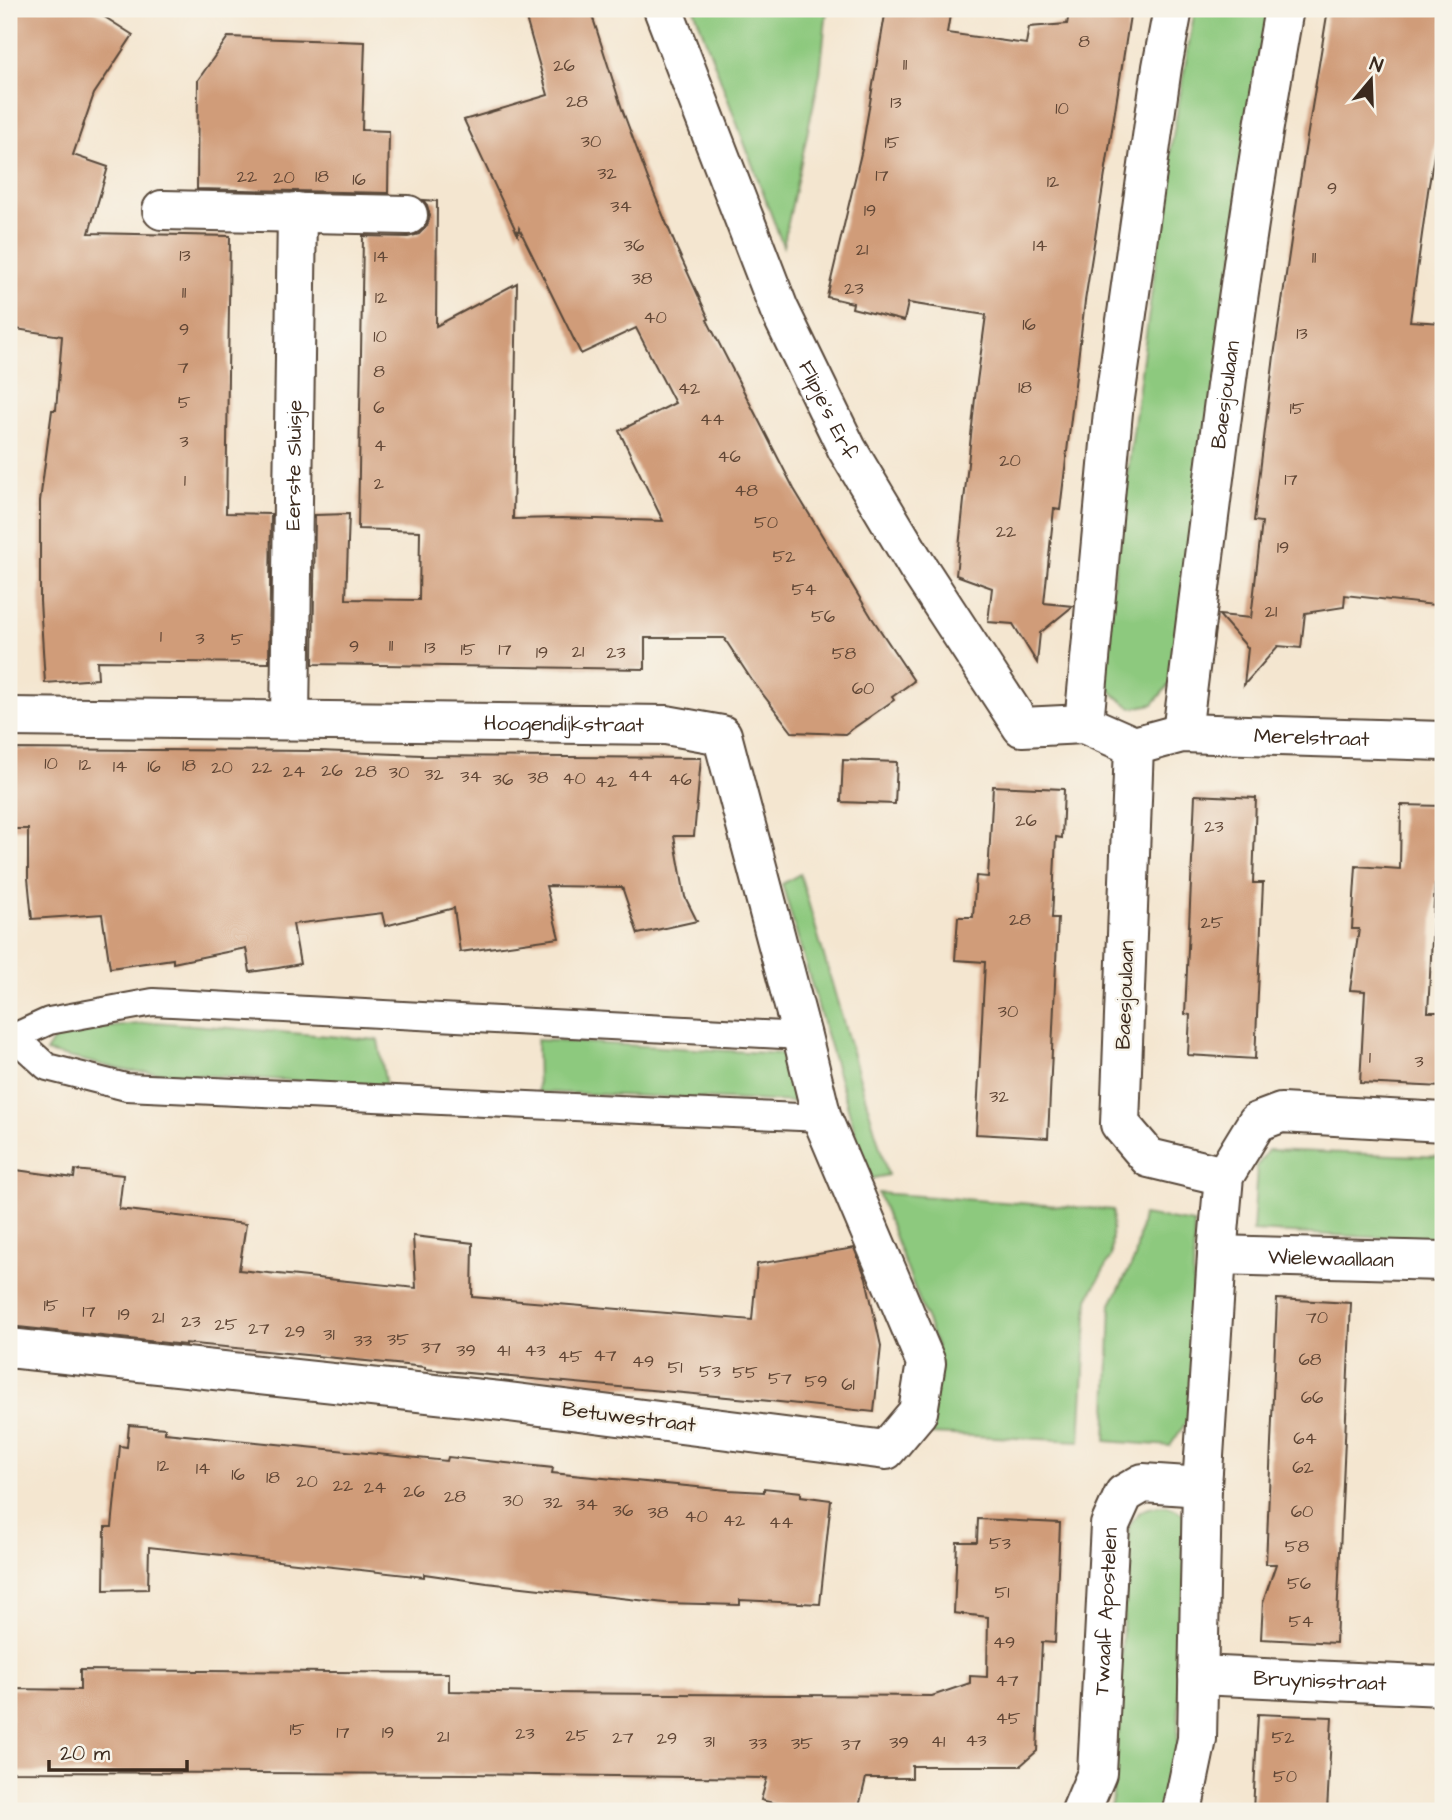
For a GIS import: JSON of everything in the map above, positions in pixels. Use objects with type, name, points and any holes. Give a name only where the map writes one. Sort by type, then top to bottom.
[{"type":"street","name":"Flipje's Erf","points":[[663,9],[779,309],[847,449],[917,566],[1022,727],[1084,724]]},
{"type":"street","points":[[1173,9],[1162,67],[1114,411],[1084,724],[1135,746],[1182,733]]},
{"type":"street","name":"Baesjoulaan","points":[[1182,733],[1222,410],[1263,125],[1284,9]]},
{"type":"street","points":[[162,210],[408,215]]},
{"type":"street","name":"Eerste Sluisje","points":[[290,719],[297,212]]},
{"type":"street","name":"Hoogendijkstraat","points":[[9,717],[666,725],[722,735],[822,1118]]},
{"type":"street","name":"Merelstraat","points":[[1182,733],[1443,741]]},
{"type":"street","name":"Baesjoulaan","points":[[1135,746],[1120,1124],[1149,1158],[1224,1176]]},
{"type":"street","points":[[1182,1811],[1197,1739],[1202,1487],[1224,1176],[1258,1122],[1281,1113],[1443,1122]]},
{"type":"street","name":"Betuwestraat","points":[[9,1348],[501,1401],[886,1450],[918,1412],[926,1363],[822,1118]]},
{"type":"street","name":"Wielewaallaan","points":[[1217,1255],[1443,1261]]},
{"type":"street","name":"Twaalf Apostelen","points":[[1081,1811],[1097,1773],[1110,1525],[1124,1494],[1143,1483],[1202,1487]]},
{"type":"street","name":"Bruynisstraat","points":[[1198,1675],[1443,1686]]},
{"type":"lane","points":[[802,1036],[153,1002],[49,1021],[11,1037],[47,1067],[126,1087],[822,1118]]},
{"type":"green space","points":[[694,9],[827,9],[820,74],[783,246]]},
{"type":"green space","points":[[1195,9],[1270,9],[1173,680],[1153,704],[1132,708],[1107,685],[1104,650],[1171,147]]},
{"type":"green space","points":[[800,874],[888,1175],[869,1179],[782,884]]},
{"type":"green space","points":[[156,1022],[378,1040],[386,1086],[129,1071],[46,1052],[58,1033]]},
{"type":"green space","points":[[537,1040],[785,1054],[797,1102],[538,1092]]},
{"type":"green space","points":[[1268,1150],[1443,1157],[1443,1241],[1253,1231],[1257,1166]]},
{"type":"green space","points":[[878,1193],[1113,1210],[1111,1256],[1088,1299],[1080,1441],[931,1434],[937,1347]]},
{"type":"green space","points":[[1143,1215],[1194,1223],[1191,1415],[1170,1446],[1106,1441],[1111,1304],[1135,1258]]},
{"type":"green space","points":[[1165,1506],[1189,1518],[1175,1786],[1170,1811],[1109,1811],[1113,1796],[1129,1526],[1144,1510]]},
{"type":"building","points":[[9,9],[92,9],[133,35],[94,94],[73,155],[108,167],[89,233],[230,236],[226,513],[271,514],[269,663],[97,661],[98,679],[45,683],[40,601],[40,501],[52,410],[56,410],[62,336],[9,328]]},
{"type":"building","points":[[548,9],[590,9],[648,179],[709,319],[707,320],[794,489],[872,618],[914,681],[892,697],[894,700],[845,734],[792,732],[751,679],[724,638],[645,638],[645,669],[313,664],[315,515],[349,514],[346,599],[419,600],[420,531],[358,529],[363,236],[408,237],[419,234],[427,226],[430,216],[423,200],[437,201],[436,326],[517,283],[513,519],[663,521],[619,431],[675,403],[636,328],[581,354],[519,228],[518,235],[464,120],[548,95],[525,15]]},
{"type":"building","points":[[886,9],[951,9],[947,33],[1026,44],[1029,27],[1067,24],[1070,9],[1131,9],[1085,301],[1060,510],[1054,509],[1044,603],[1073,606],[1040,633],[1037,663],[1013,624],[988,622],[992,588],[956,575],[986,315],[908,303],[904,321],[852,308],[853,303],[827,297],[862,149]]},
{"type":"building","points":[[1328,9],[1419,9],[1443,13],[1443,102],[1410,321],[1443,323],[1443,606],[1345,595],[1344,607],[1305,613],[1301,648],[1278,646],[1244,685],[1248,648],[1219,615],[1251,618],[1262,522],[1254,521],[1274,356]]},
{"type":"building","points":[[228,37],[365,42],[362,130],[389,131],[388,193],[197,189],[198,80]]},
{"type":"building","points":[[9,749],[701,758],[694,836],[674,836],[685,897],[697,921],[638,934],[622,887],[546,886],[559,938],[460,952],[454,908],[385,926],[382,913],[293,924],[300,964],[278,968],[250,972],[246,948],[173,963],[173,959],[110,968],[102,914],[32,919],[28,878],[28,829],[9,829]]},
{"type":"building","points":[[843,760],[897,762],[895,804],[841,802]]},
{"type":"building","points":[[993,786],[1064,789],[1062,838],[1056,837],[1052,918],[1058,918],[1048,1138],[976,1134],[985,962],[955,960],[958,917],[973,917],[976,876],[988,877]]},
{"type":"building","points":[[1195,795],[1256,798],[1253,883],[1263,883],[1255,1059],[1188,1055],[1190,1015],[1185,1014]]},
{"type":"building","points":[[1401,805],[1443,806],[1443,885],[1435,884],[1428,1012],[1443,1012],[1443,1087],[1360,1083],[1365,991],[1350,990],[1359,929],[1352,929],[1356,866],[1400,869]]},
{"type":"building","points":[[9,1169],[74,1178],[75,1170],[123,1175],[119,1209],[246,1224],[239,1270],[416,1288],[413,1236],[473,1243],[472,1297],[752,1320],[757,1264],[854,1248],[866,1278],[881,1346],[874,1412],[9,1326]]},
{"type":"building","points":[[1277,1299],[1351,1303],[1336,1643],[1261,1639],[1263,1602],[1276,1564],[1266,1564]]},
{"type":"building","points":[[129,1425],[165,1428],[165,1433],[447,1461],[448,1457],[553,1468],[552,1473],[728,1490],[764,1492],[764,1488],[801,1492],[801,1496],[831,1500],[820,1604],[740,1600],[740,1605],[665,1603],[424,1574],[424,1577],[149,1547],[148,1589],[104,1590],[105,1527],[112,1527],[120,1446],[127,1447]]},
{"type":"building","points":[[978,1519],[1060,1523],[1055,1643],[1042,1642],[1037,1751],[1020,1766],[912,1766],[912,1778],[866,1778],[858,1811],[806,1811],[761,1800],[767,1778],[10,1772],[11,1689],[80,1690],[80,1670],[449,1673],[449,1691],[932,1696],[970,1683],[970,1676],[987,1677],[988,1617],[954,1613],[957,1542],[977,1542]]},
{"type":"building","points":[[1258,1714],[1332,1717],[1327,1811],[1253,1811]]}]
